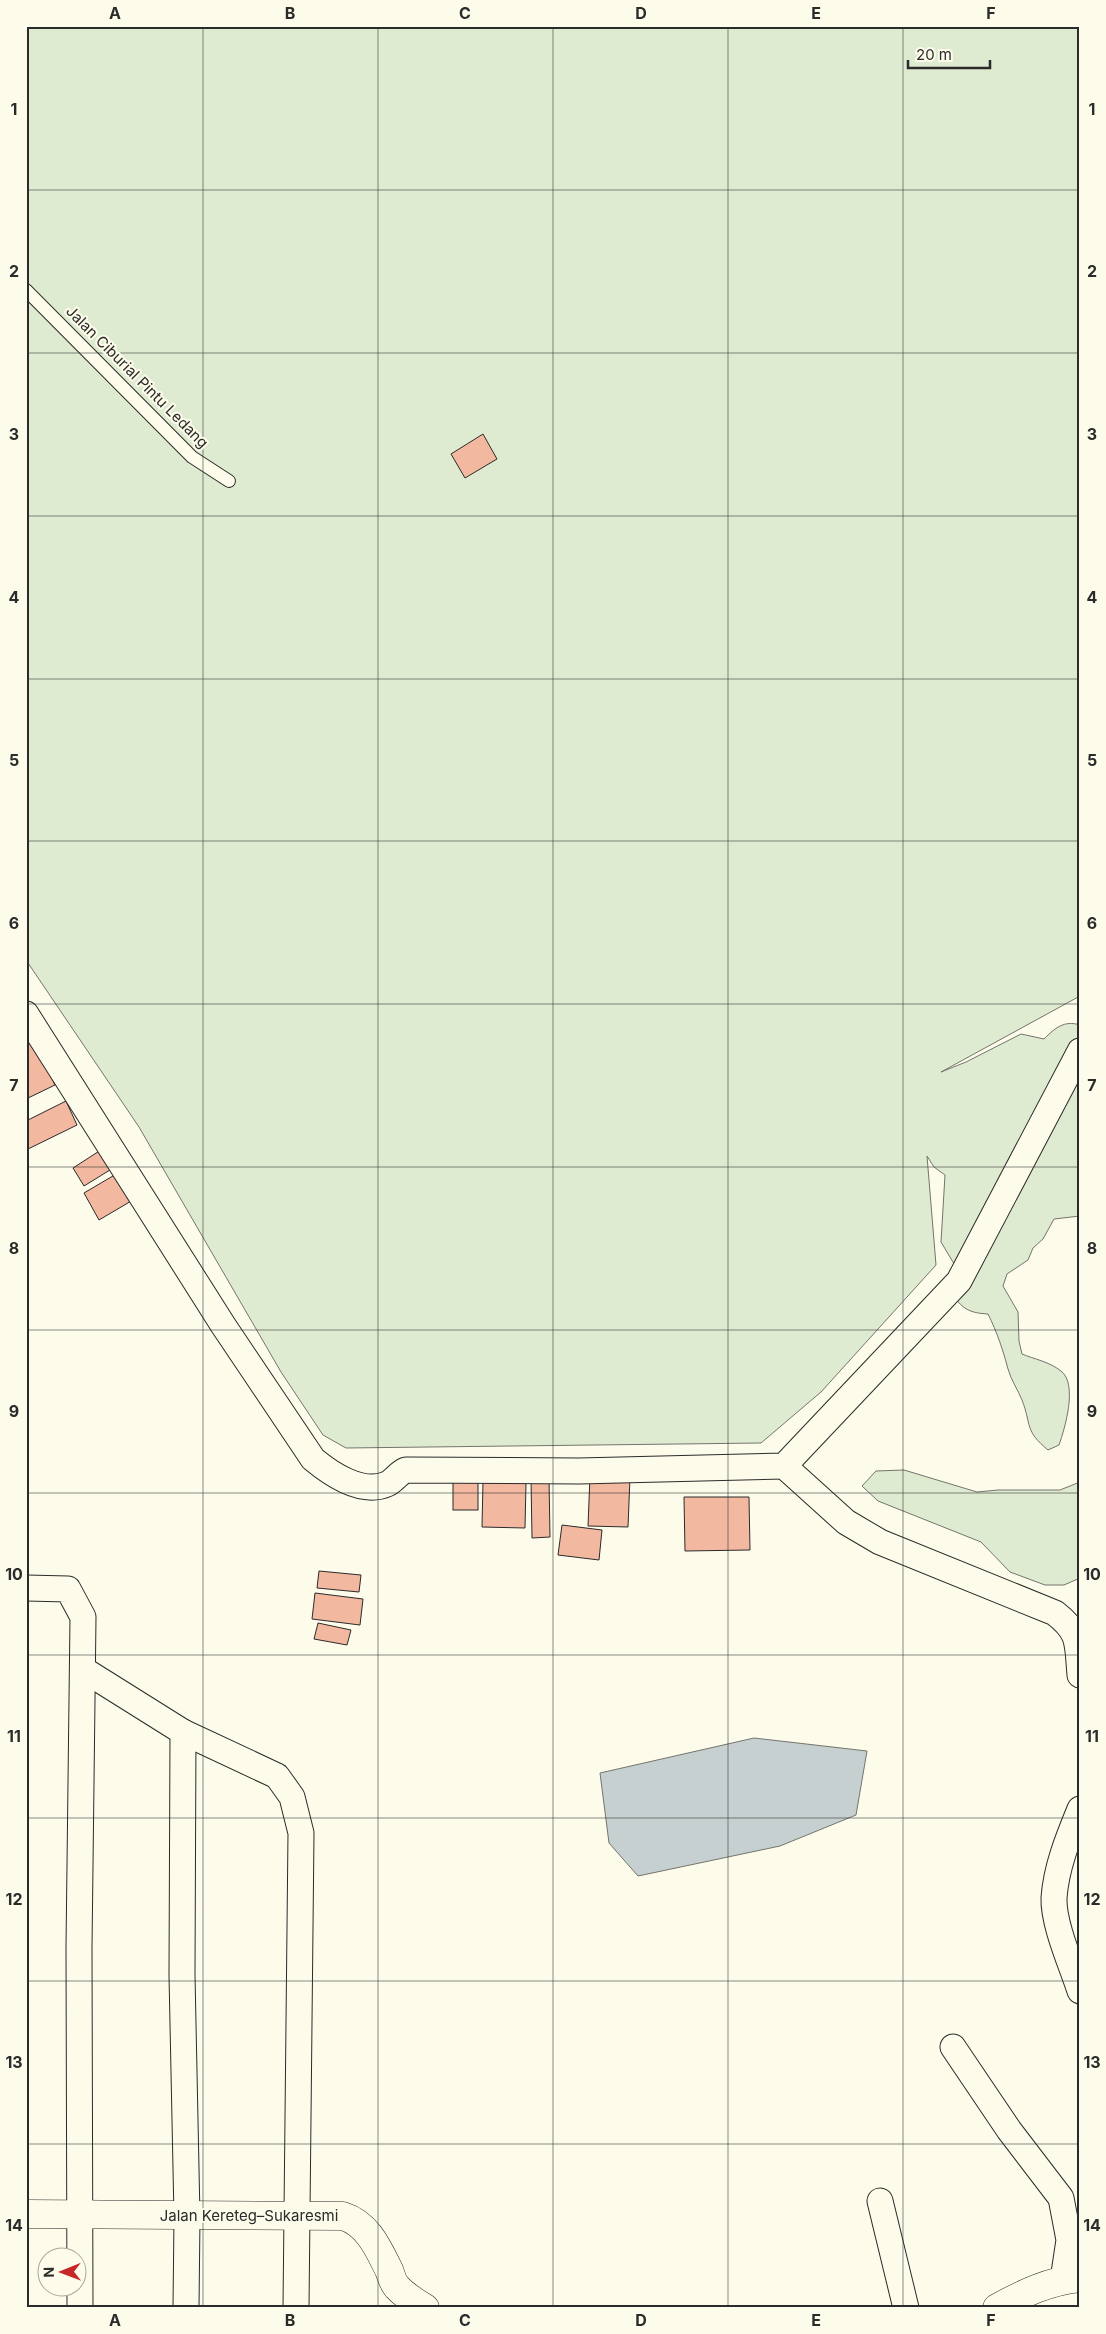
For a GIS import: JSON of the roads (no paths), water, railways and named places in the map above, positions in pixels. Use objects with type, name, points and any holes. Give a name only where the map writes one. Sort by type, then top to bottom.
[{"type":"street","points":[[26,1014],[223,1325],[313,1459],[330,1473],[361,1486],[377,1488],[390,1483],[399,1473],[406,1470],[579,1471],[784,1466],[846,1522],[880,1542],[1055,1613],[1069,1624],[1077,1638],[1080,1675]]},
{"type":"street","points":[[784,1466],[959,1281],[1080,1051]]},
{"type":"street","points":[[26,1588],[68,1588],[83,1617],[84,1670],[79,1948],[80,2308]]},
{"type":"street","points":[[84,1670],[183,1732],[277,1776],[292,1797],[301,1833],[296,2308]]},
{"type":"street","points":[[183,1732],[182,1975],[187,2216],[186,2308]]},
{"type":"street","points":[[1080,1809],[1068,1838],[1057,1875],[1054,1899],[1056,1916],[1080,1991]]},
{"type":"street","points":[[953,2047],[1009,2130],[1061,2198],[1069,2240],[1071,2279],[1033,2289],[997,2308]]},
{"type":"street","points":[[880,2201],[906,2308]]},
{"type":"street","name":"Jalan Kereteg–Sukaresmi","points":[[26,2214],[80,2216],[296,2214],[343,2216],[356,2220],[370,2236],[396,2286],[425,2308]]},
{"type":"lane","name":"Jalan Ciburial Pintu Ledang","points":[[26,290],[192,457],[229,481]]}]
